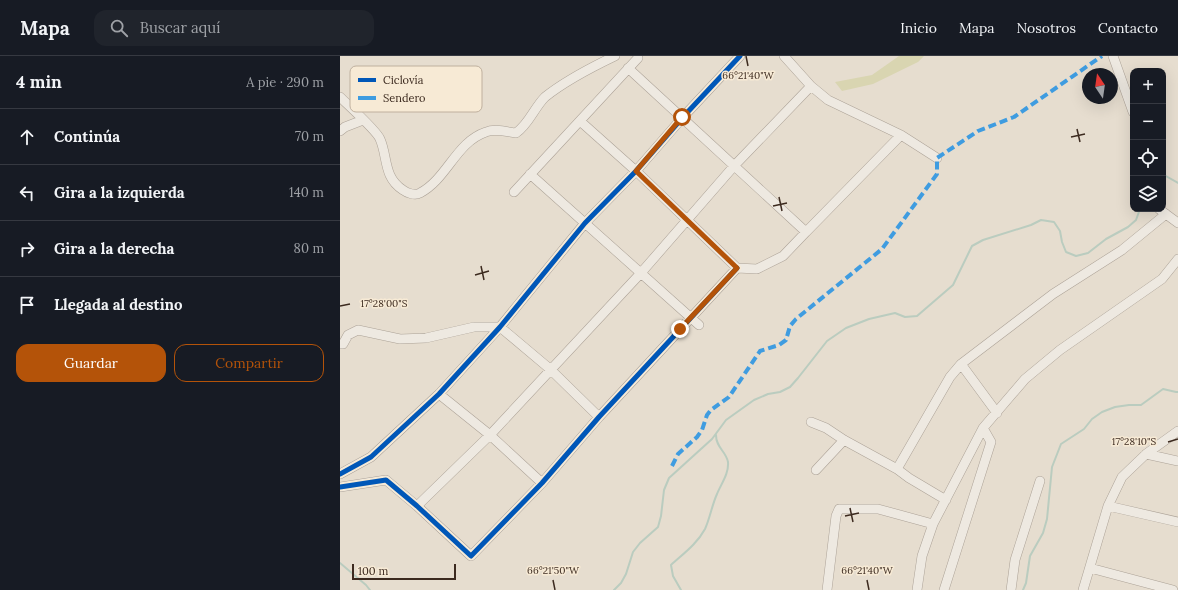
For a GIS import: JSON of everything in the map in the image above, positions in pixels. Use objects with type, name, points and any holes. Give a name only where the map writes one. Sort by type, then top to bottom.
[{"type":"street","points":[[355,112],[380,138],[386,168],[394,183],[404,191],[419,194],[435,181],[455,156],[475,138],[487,131],[516,133],[524,128],[544,98],[571,80],[615,56]]},
{"type":"street","points":[[340,474],[371,457],[439,394],[500,327],[585,223],[636,171],[682,117],[740,56]]},
{"type":"street","points":[[784,56],[811,86],[828,100],[901,135],[937,158]]},
{"type":"street","points":[[1113,56],[1130,104]]},
{"type":"street","points":[[514,192],[638,58]]},
{"type":"street","points":[[628,68],[806,232]]},
{"type":"street","points":[[417,506],[490,435],[640,274],[734,166],[811,86]]},
{"type":"street","points":[[340,97],[350,107]]},
{"type":"street","points":[[340,131],[345,127],[363,120]]},
{"type":"street","points":[[580,121],[636,171],[737,268],[757,269],[783,256],[901,135]]},
{"type":"street","points":[[530,174],[698,325]]},
{"type":"street","points":[[898,469],[950,377],[961,364],[1053,294],[1122,250],[1162,212]]},
{"type":"street","points":[[1164,212],[1178,223]]},
{"type":"street","points":[[917,590],[922,556],[933,524],[983,428],[1025,379],[1060,350],[1162,279],[1178,259]]},
{"type":"street","points":[[340,487],[386,480],[417,506],[471,556],[542,483],[599,417],[737,268]]},
{"type":"street","points":[[340,344],[343,344],[348,334],[358,330],[400,339],[426,338],[474,327],[500,327],[550,369],[599,417]]},
{"type":"street","points":[[961,364],[997,413]]},
{"type":"street","points":[[439,394],[490,435],[542,483]]},
{"type":"street","points":[[811,422],[826,428],[844,440],[898,469],[909,478],[946,500]]},
{"type":"street","points":[[944,590],[991,442],[983,428]]},
{"type":"street","points":[[1083,590],[1108,506],[1122,477],[1146,454],[1178,431]]},
{"type":"street","points":[[816,470],[844,440]]},
{"type":"street","points":[[1146,454],[1178,462]]},
{"type":"street","points":[[1011,590],[1015,560],[1040,481]]},
{"type":"street","points":[[1108,506],[1178,522]]},
{"type":"street","points":[[827,590],[836,516],[839,508],[878,509],[933,524]]},
{"type":"street","points":[[1090,568],[1173,590]]},
{"type":"shaded area","points":[[899,56],[924,56],[918,62],[873,84],[842,91],[835,82],[872,75]]},
{"type":"waterway","points":[[1166,176],[1178,183]]},
{"type":"waterway","points":[[614,590],[621,583],[626,574],[633,552],[640,543],[658,527],[661,516],[664,490],[669,478],[712,439],[726,420],[754,400],[768,394],[780,392],[790,387],[827,341],[846,328],[869,319],[895,313],[905,317],[917,316],[953,285],[972,246],[983,240],[1031,225],[1041,220],[1054,222],[1060,231],[1066,252],[1076,256],[1088,253],[1106,239],[1128,227],[1136,220],[1139,212]]},
{"type":"waterway","points":[[1023,590],[1026,583],[1030,556],[1043,533],[1047,519],[1052,467],[1061,444],[1084,429],[1092,419],[1102,412],[1115,407],[1141,405],[1163,389],[1178,392]]},
{"type":"waterway","points":[[681,590],[673,576],[671,565],[694,544],[705,529],[715,498],[727,471],[727,458],[719,446],[716,435]]},
{"type":"waterway","points":[[340,563],[370,590]]},
{"type":"marked path","points":[[672,466],[678,454],[697,437],[702,430],[707,415],[711,410],[729,397],[760,351],[779,345],[786,340],[790,326],[796,319],[882,249],[937,174],[937,158],[978,131],[1014,117],[1102,56]]},
{"type":"cycle path","points":[[340,474],[371,457],[439,394],[500,327],[585,223],[636,171],[683,117],[740,56]]},
{"type":"cycle path","points":[[340,487],[386,480],[417,506],[471,556],[542,483],[599,417],[737,268]]},
{"type":"route","points":[[680,329],[737,268],[636,171],[682,117]]}]
